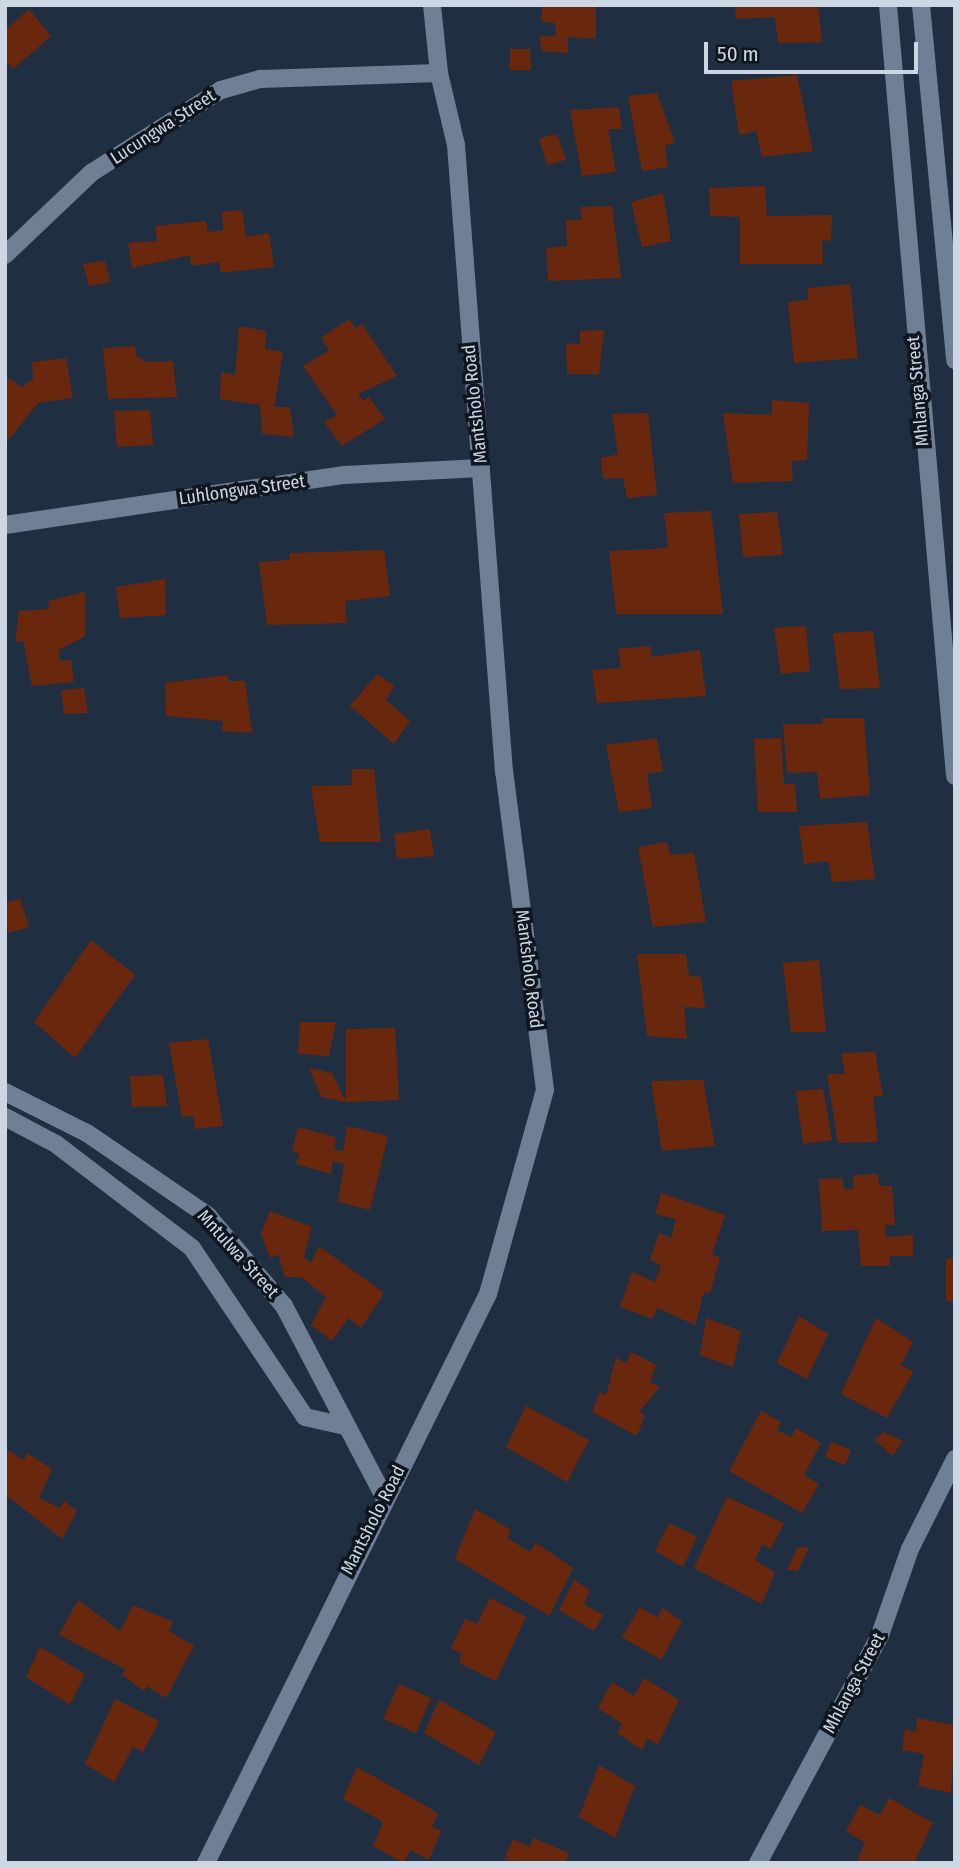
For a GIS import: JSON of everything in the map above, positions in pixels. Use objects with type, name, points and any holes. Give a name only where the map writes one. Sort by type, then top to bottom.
[{"type":"street","name":"Mantsholo Road","points":[[206,1863],[488,1294],[545,1090],[504,772],[456,145],[439,73],[432,5]]},
{"type":"street","name":"Mhlanga Street","points":[[888,5],[955,776]]},
{"type":"street","points":[[921,5],[955,360]]},
{"type":"street","name":"Lucungwa Street","points":[[5,255],[91,173],[221,90],[260,79],[439,73]]},
{"type":"street","name":"Luhlongwa Street","points":[[5,526],[344,475],[481,468]]},
{"type":"street","name":"Mntulwa Street","points":[[5,1092],[87,1133],[208,1216],[284,1306],[385,1498]]},
{"type":"street","points":[[5,1117],[56,1144],[192,1248],[305,1417],[345,1426]]},
{"type":"street","name":"Mhlanga Street","points":[[758,1863],[880,1635],[910,1549],[955,1459]]},
{"type":"building","points":[[542,5],[596,5],[596,39],[568,37],[568,53],[541,51],[540,36],[556,36],[555,23],[542,22]]},
{"type":"building","points":[[735,5],[818,5],[822,42],[778,43],[775,17],[736,19]]},
{"type":"building","points":[[29,9],[51,36],[13,69],[5,60],[5,30]]},
{"type":"building","points":[[510,49],[530,49],[531,70],[510,70]]},
{"type":"building","points":[[797,75],[813,151],[762,157],[756,131],[739,135],[731,81]]},
{"type":"building","points":[[657,93],[675,143],[665,145],[668,167],[642,171],[628,96]]},
{"type":"building","points":[[619,107],[622,129],[608,129],[616,172],[582,176],[570,110]]},
{"type":"building","points":[[557,134],[566,160],[547,165],[539,138]]},
{"type":"building","points":[[765,186],[767,216],[832,215],[831,241],[822,240],[823,264],[740,264],[740,217],[710,216],[709,188]]},
{"type":"building","points":[[663,193],[671,241],[642,247],[631,202]]},
{"type":"building","points":[[612,206],[621,278],[548,281],[546,248],[567,246],[566,220],[582,220],[580,207]]},
{"type":"building","points":[[242,210],[246,237],[269,233],[274,267],[221,273],[219,262],[191,266],[190,255],[132,268],[128,243],[157,241],[155,226],[206,221],[208,232],[223,230],[222,212]]},
{"type":"building","points":[[105,261],[110,282],[89,286],[83,264]]},
{"type":"building","points":[[850,284],[858,358],[794,363],[788,302],[808,300],[808,288]]},
{"type":"building","points":[[349,319],[356,329],[362,324],[397,376],[358,394],[363,401],[369,397],[385,419],[342,446],[324,422],[337,415],[303,366],[329,350],[321,338]]},
{"type":"building","points":[[239,326],[266,331],[265,349],[283,352],[274,407],[290,407],[294,437],[262,434],[260,405],[220,399],[221,372],[235,375]]},
{"type":"building","points":[[604,330],[599,374],[567,374],[566,343],[580,344],[580,331]]},
{"type":"building","points":[[135,346],[137,357],[148,362],[173,361],[177,397],[108,399],[103,348]]},
{"type":"building","points":[[66,358],[73,398],[38,403],[5,444],[5,376],[22,387],[33,379],[32,362]]},
{"type":"building","points":[[772,400],[809,403],[807,460],[791,461],[793,481],[733,483],[723,413],[772,415]]},
{"type":"building","points":[[150,410],[153,445],[117,447],[114,411]]},
{"type":"building","points":[[648,413],[657,495],[627,498],[623,478],[603,479],[601,458],[618,454],[612,414]]},
{"type":"building","points":[[711,511],[723,614],[616,614],[609,551],[668,548],[664,513]]},
{"type":"building","points":[[777,512],[783,555],[743,557],[739,514]]},
{"type":"building","points":[[384,550],[390,596],[345,601],[347,623],[267,625],[259,562],[290,560],[290,553]]},
{"type":"building","points":[[165,579],[166,615],[120,618],[116,587]]},
{"type":"building","points":[[85,592],[85,636],[59,650],[60,661],[71,660],[74,682],[32,686],[23,641],[15,642],[19,611],[50,609],[48,601]]},
{"type":"building","points":[[806,626],[810,671],[781,674],[774,628]]},
{"type":"building","points":[[873,631],[880,688],[840,689],[833,633]]},
{"type":"building","points":[[650,646],[652,657],[700,650],[706,696],[597,703],[592,670],[621,668],[618,649]]},
{"type":"building","points":[[377,674],[394,686],[386,700],[410,721],[394,744],[350,706]]},
{"type":"building","points":[[227,675],[229,681],[245,681],[252,733],[222,731],[223,721],[166,716],[165,683]]},
{"type":"building","points":[[84,688],[88,713],[64,714],[61,690]]},
{"type":"building","points":[[822,718],[864,718],[870,795],[820,799],[817,772],[787,773],[783,724],[823,724]]},
{"type":"building","points":[[657,738],[663,771],[647,774],[652,808],[619,812],[606,745]]},
{"type":"building","points":[[781,738],[784,784],[795,784],[797,812],[758,812],[754,739]]},
{"type":"building","points":[[352,769],[374,769],[381,842],[320,842],[311,786],[352,785]]},
{"type":"building","points":[[867,822],[875,879],[832,882],[828,861],[804,864],[799,826]]},
{"type":"building","points":[[430,829],[434,856],[397,859],[394,834]]},
{"type":"building","points":[[667,842],[670,855],[694,853],[706,922],[653,927],[638,847]]},
{"type":"building","points":[[20,899],[29,927],[8,933],[5,903]]},
{"type":"building","points":[[91,940],[135,975],[75,1058],[34,1022]]},
{"type":"building","points":[[637,954],[686,954],[689,976],[701,977],[705,1008],[684,1007],[687,1039],[647,1036]]},
{"type":"building","points":[[819,960],[826,1032],[791,1032],[783,963]]},
{"type":"building","points":[[300,1022],[336,1022],[329,1056],[298,1054]]},
{"type":"building","points":[[395,1028],[399,1100],[346,1102],[346,1029]]},
{"type":"building","points":[[208,1039],[223,1126],[195,1129],[193,1116],[182,1117],[169,1043]]},
{"type":"building","points":[[875,1052],[883,1096],[873,1096],[878,1142],[838,1143],[827,1074],[845,1074],[841,1053]]},
{"type":"building","points":[[309,1068],[332,1073],[346,1102],[321,1097]]},
{"type":"building","points":[[163,1075],[167,1106],[132,1107],[130,1076]]},
{"type":"building","points":[[703,1080],[715,1146],[662,1151],[651,1081]]},
{"type":"building","points":[[823,1089],[832,1140],[803,1144],[796,1091]]},
{"type":"building","points":[[347,1126],[388,1136],[370,1210],[338,1202],[344,1164],[333,1161],[331,1174],[296,1164],[299,1154],[292,1151],[298,1127],[336,1137],[334,1149],[343,1151]]},
{"type":"building","points":[[878,1174],[879,1186],[892,1186],[895,1225],[885,1225],[886,1237],[913,1235],[913,1256],[889,1256],[890,1266],[861,1266],[858,1230],[822,1231],[819,1179],[842,1178],[844,1189],[853,1189],[853,1175]]},
{"type":"building","points":[[661,1193],[725,1215],[712,1255],[720,1257],[710,1294],[704,1292],[695,1325],[657,1308],[652,1319],[620,1307],[632,1272],[655,1282],[661,1265],[650,1260],[659,1233],[671,1238],[676,1219],[655,1214]]},
{"type":"building","points":[[270,1211],[312,1227],[304,1257],[311,1263],[319,1246],[384,1293],[361,1328],[348,1318],[332,1341],[311,1325],[326,1297],[301,1277],[285,1277],[278,1254],[270,1258],[261,1233]]},
{"type":"building","points":[[946,1259],[955,1259],[955,1301],[946,1301]]},
{"type":"building","points":[[799,1316],[828,1334],[807,1379],[777,1363]]},
{"type":"building","points":[[706,1318],[741,1331],[733,1367],[700,1355]]},
{"type":"building","points":[[876,1318],[913,1342],[901,1365],[913,1372],[887,1418],[841,1394]]},
{"type":"building","points":[[631,1352],[656,1365],[650,1382],[660,1387],[639,1412],[645,1415],[637,1436],[592,1412],[600,1392],[606,1395],[616,1358],[626,1363]]},
{"type":"building","points":[[526,1406],[589,1440],[567,1482],[506,1447]]},
{"type":"building","points":[[761,1411],[781,1422],[777,1430],[791,1437],[796,1428],[821,1443],[804,1475],[819,1484],[802,1513],[729,1471]]},
{"type":"building","points":[[884,1432],[903,1441],[892,1456],[875,1440]]},
{"type":"building","points":[[831,1442],[851,1450],[845,1465],[825,1457]]},
{"type":"building","points":[[5,1449],[24,1460],[27,1453],[52,1469],[39,1498],[60,1508],[64,1501],[77,1511],[62,1539],[6,1495]]},
{"type":"building","points":[[727,1497],[784,1523],[771,1549],[762,1544],[755,1560],[775,1572],[762,1604],[694,1568]]},
{"type":"building","points":[[475,1509],[511,1530],[507,1538],[530,1552],[536,1543],[573,1568],[549,1616],[455,1559]]},
{"type":"building","points":[[669,1523],[697,1537],[683,1567],[655,1551]]},
{"type":"building","points":[[809,1547],[798,1571],[787,1570],[797,1548]]},
{"type":"building","points":[[574,1580],[590,1590],[584,1604],[603,1615],[594,1631],[559,1610]]},
{"type":"building","points":[[490,1598],[526,1617],[496,1681],[459,1663],[462,1654],[451,1648],[465,1619],[477,1624]]},
{"type":"building","points":[[78,1600],[120,1631],[133,1605],[173,1622],[169,1631],[194,1646],[166,1698],[147,1686],[144,1691],[122,1675],[125,1669],[59,1635]]},
{"type":"building","points":[[640,1607],[657,1618],[663,1608],[682,1621],[661,1660],[622,1637]]},
{"type":"building","points":[[40,1647],[85,1674],[70,1705],[26,1677]]},
{"type":"building","points":[[644,1678],[679,1700],[658,1745],[647,1738],[642,1750],[617,1733],[622,1724],[598,1708],[612,1682],[634,1696]]},
{"type":"building","points":[[399,1684],[431,1698],[416,1733],[383,1719]]},
{"type":"building","points":[[115,1699],[159,1721],[143,1752],[133,1747],[114,1782],[85,1764]]},
{"type":"building","points":[[439,1700],[496,1732],[479,1765],[424,1733]]},
{"type":"building","points":[[917,1718],[955,1725],[951,1793],[918,1786],[924,1754],[902,1750],[905,1729],[916,1732]]},
{"type":"building","points":[[599,1765],[635,1786],[615,1838],[579,1817]]},
{"type":"building","points":[[357,1767],[438,1813],[432,1827],[441,1831],[429,1860],[410,1850],[404,1863],[373,1846],[383,1822],[343,1799]]},
{"type":"building","points":[[889,1798],[933,1823],[914,1863],[856,1863],[865,1843],[846,1831],[860,1805],[880,1815]]},
{"type":"building","points":[[533,1838],[569,1853],[565,1863],[504,1860],[513,1839],[529,1847]]}]
